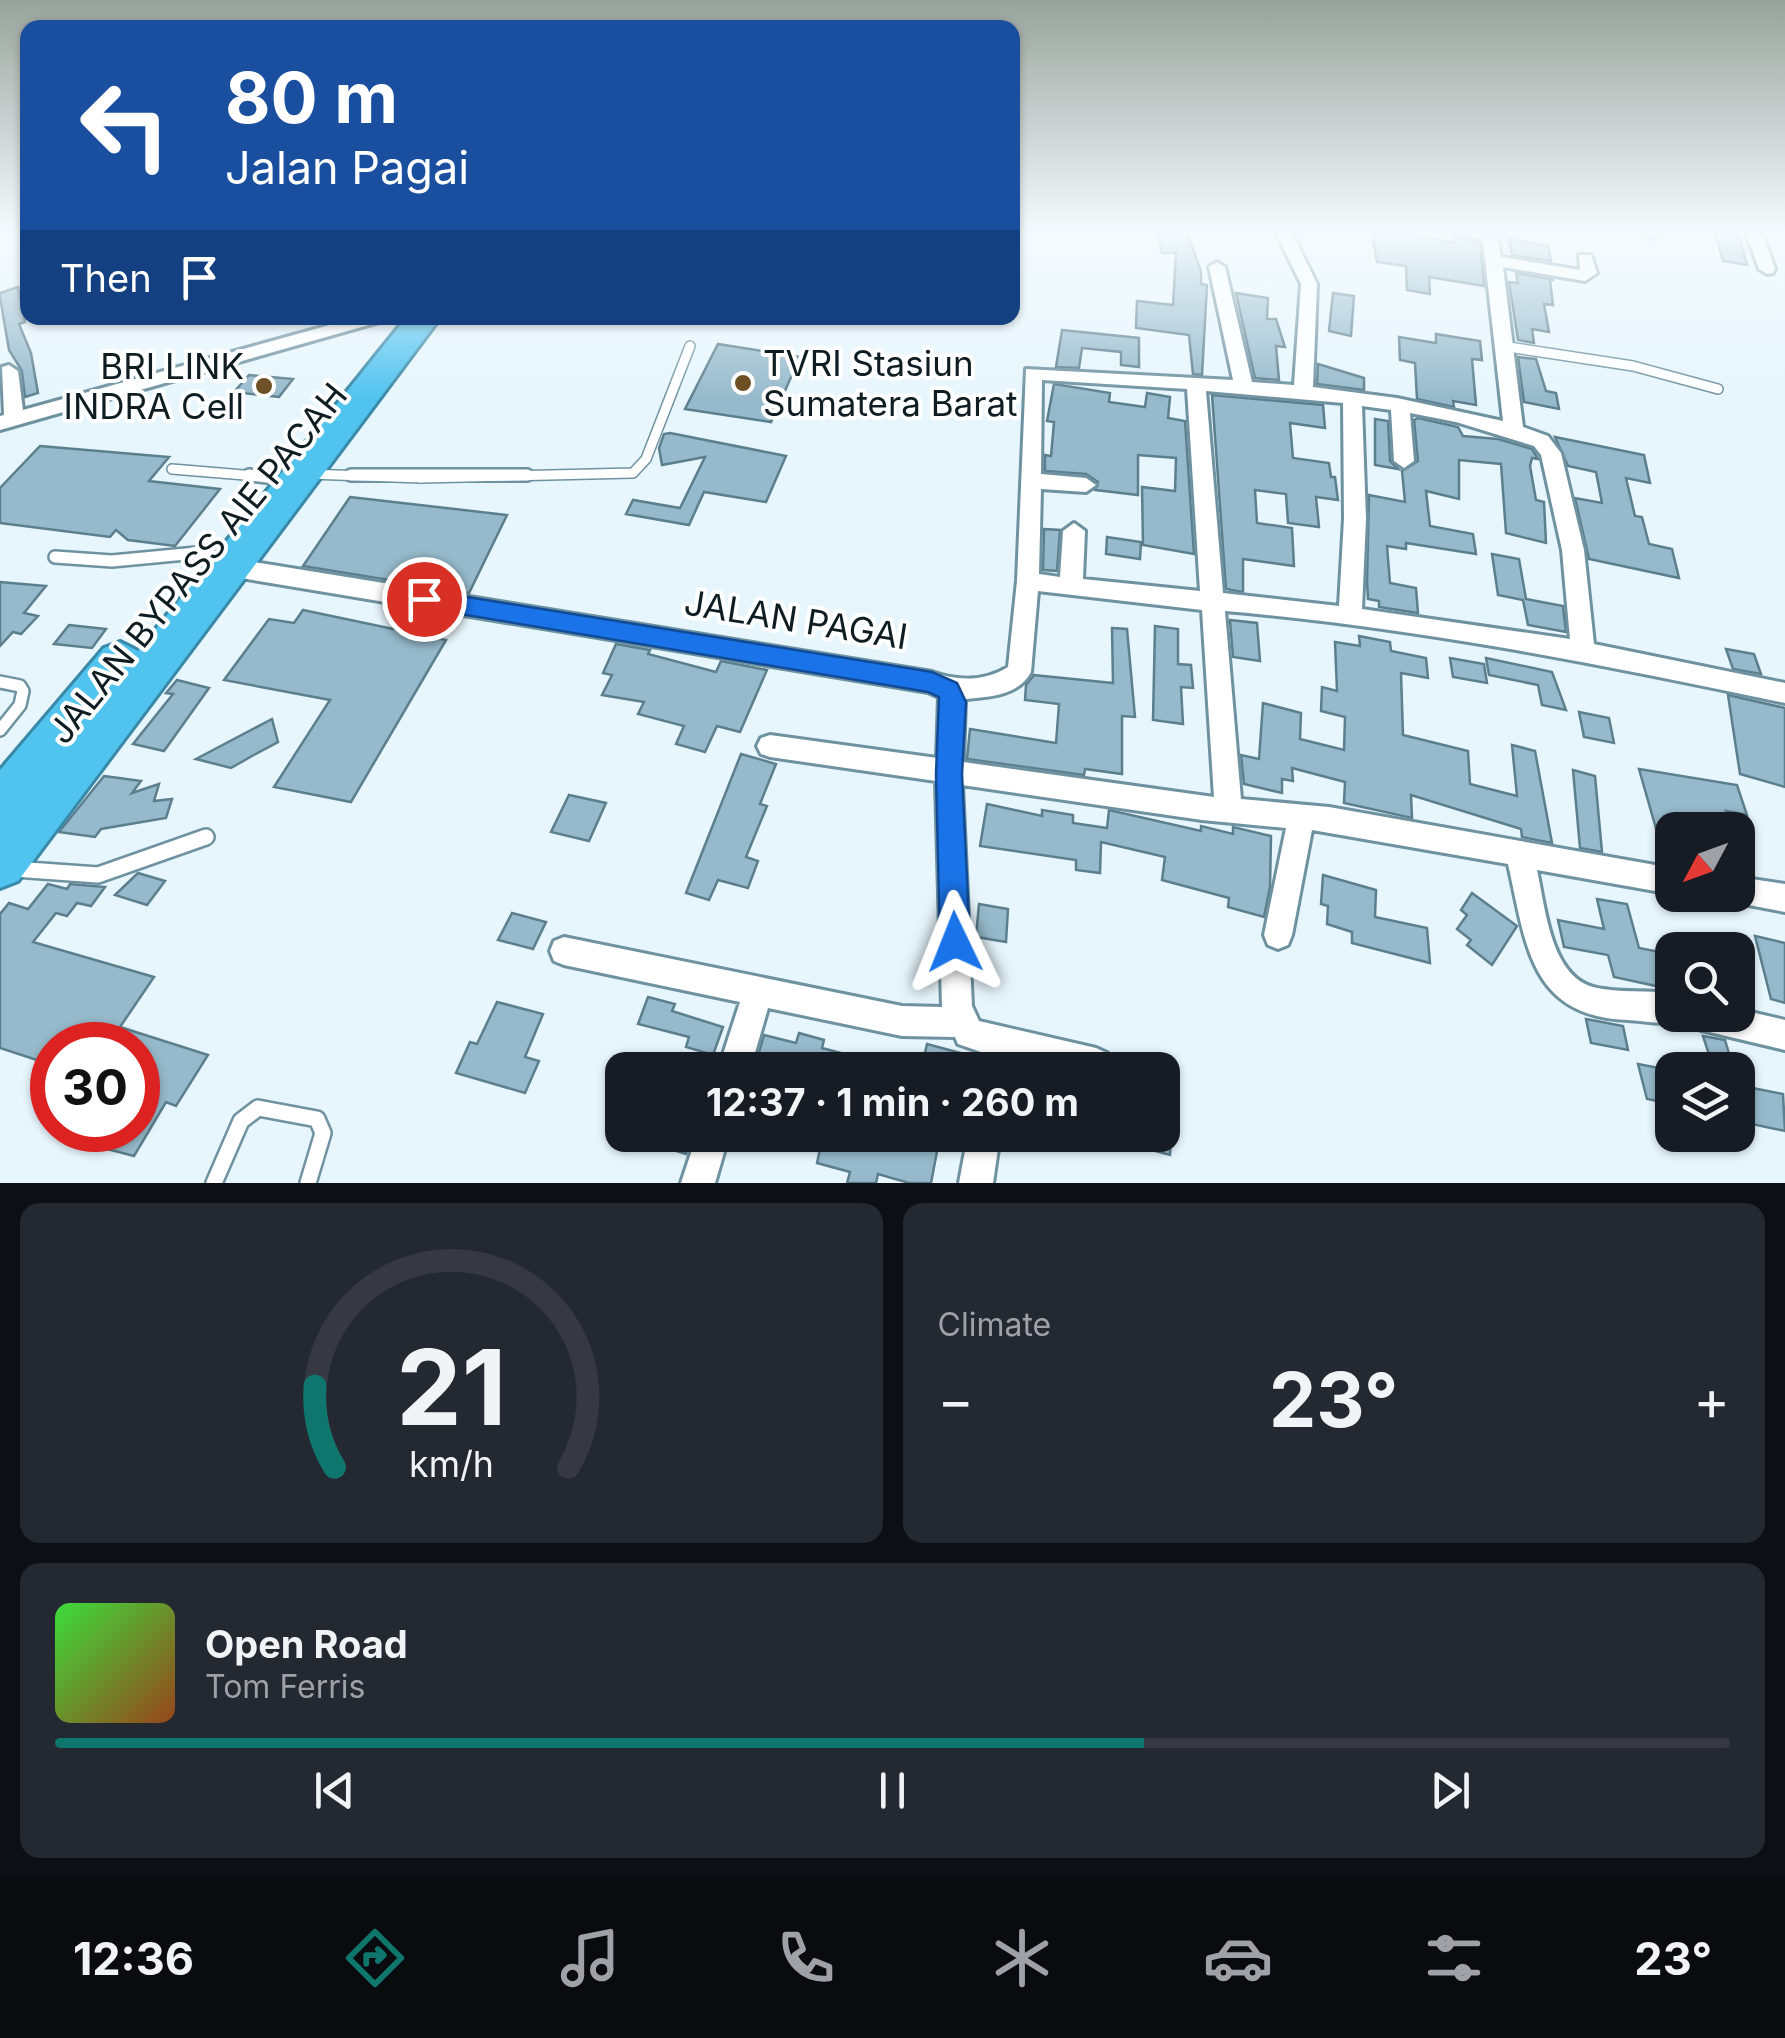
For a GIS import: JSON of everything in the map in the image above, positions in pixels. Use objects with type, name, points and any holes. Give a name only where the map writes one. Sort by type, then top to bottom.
[{"type":"highway","name":"JALAN BYPASS AIE PACAH","points":[[286,475],[388,325]]},
{"type":"highway","points":[[0,865],[218,559],[417,325]]},
{"type":"highway","name":"JALAN BYPASS AIE PACAH","points":[[0,807],[218,559]]},
{"type":"street","points":[[1222,288],[1244,390]]},
{"type":"street","points":[[1304,395],[1309,288]]},
{"type":"street","points":[[1496,288],[1514,431]]},
{"type":"street","points":[[9,371],[7,421],[347,325]]},
{"type":"street","points":[[990,1052],[960,1022],[949,774],[954,702],[948,690],[998,686],[1019,672],[1028,581],[1033,373],[1304,395],[1400,407],[1514,431],[1541,441],[1552,453],[1572,550],[1583,652]]},
{"type":"street","points":[[1196,386],[1228,808]]},
{"type":"street","points":[[1350,617],[1355,519],[1352,401]]},
{"type":"street","points":[[1400,407],[1404,461]]},
{"type":"street","points":[[1030,482],[1086,486]]},
{"type":"street","points":[[1071,587],[1074,531]]},
{"type":"street","name":"JALAN PAGAI","points":[[218,559],[932,682],[948,690]]},
{"type":"street","points":[[1028,581],[1350,617],[1583,652],[1785,693]]},
{"type":"street","points":[[770,746],[1202,808],[1392,829],[1520,856],[1655,877]]},
{"type":"street","points":[[1278,935],[1301,816]]},
{"type":"street","points":[[1520,856],[1550,967],[1562,986],[1598,1003],[1655,1008]]},
{"type":"street","points":[[1755,894],[1785,898]]},
{"type":"street","points":[[564,950],[902,1021],[960,1022]]},
{"type":"street","points":[[740,1052],[759,990]]},
{"type":"street","points":[[1755,1029],[1785,1036]]},
{"type":"street","points":[[698,1183],[708,1152]]},
{"type":"street","points":[[976,1183],[981,1152]]},
{"type":"lane","points":[[172,469],[440,478],[614,477],[633,473],[646,459],[690,346]]},
{"type":"lane","points":[[1502,346],[1632,366],[1718,389]]},
{"type":"lane","points":[[55,557],[116,563],[162,554],[218,559]]},
{"type":"lane","points":[[0,682],[20,686],[24,692],[6,714],[0,730]]},
{"type":"lane","points":[[0,865],[98,875],[206,837]]},
{"type":"lane","points":[[214,1183],[241,1121],[258,1108],[317,1120],[323,1133],[308,1183]]},
{"type":"building","points":[[18,288],[19,324],[31,353],[38,393],[25,397],[22,371],[9,350],[0,293]]},
{"type":"building","points":[[1174,288],[1207,288],[1202,375],[1193,374],[1189,335],[1136,328],[1137,301],[1173,305]]},
{"type":"building","points":[[1430,288],[1430,294],[1407,290]]},
{"type":"building","points":[[1510,288],[1551,288],[1553,305],[1544,304],[1549,332],[1532,329],[1534,343],[1518,340]]},
{"type":"building","points":[[1236,293],[1268,298],[1267,319],[1276,319],[1285,347],[1276,346],[1279,380],[1255,378]]},
{"type":"building","points":[[1333,293],[1354,296],[1351,336],[1329,331]]},
{"type":"building","points":[[1062,330],[1139,338],[1139,367],[1121,365],[1121,352],[1082,348],[1079,368],[1056,367]]},
{"type":"building","points":[[1436,334],[1480,341],[1482,360],[1472,359],[1476,405],[1453,401],[1454,407],[1417,399],[1415,363],[1400,360],[1399,337],[1436,343]]},
{"type":"building","name":"TVRI Stasiun Sumatera Barat","points":[[718,344],[800,357],[771,422],[685,409]]},
{"type":"building","points":[[1518,357],[1536,359],[1546,391],[1556,393],[1559,409],[1524,402]]},
{"type":"building","points":[[1318,364],[1364,378],[1364,390],[1317,384]]},
{"type":"building","name":"BRI LINK INDRA Cell","points":[[249,375],[293,379],[279,397],[234,392]]},
{"type":"building","points":[[1054,384],[1110,393],[1109,402],[1145,407],[1147,393],[1170,397],[1168,418],[1185,421],[1194,554],[1143,545],[1142,487],[1175,491],[1176,458],[1138,455],[1138,495],[1095,490],[1098,482],[1086,474],[1045,471],[1045,455],[1051,456],[1054,422],[1047,421]]},
{"type":"building","points":[[1212,395],[1323,405],[1325,428],[1290,423],[1293,458],[1329,463],[1331,477],[1335,477],[1338,500],[1316,497],[1319,527],[1288,523],[1286,494],[1255,490],[1257,523],[1292,528],[1294,566],[1243,559],[1243,592],[1226,589]]},
{"type":"building","points":[[1375,419],[1388,421],[1390,461],[1398,469],[1375,465]]},
{"type":"building","points":[[1414,420],[1458,427],[1463,436],[1498,439],[1532,449],[1538,459],[1532,458],[1530,466],[1536,500],[1544,502],[1546,543],[1506,533],[1501,464],[1459,460],[1459,499],[1426,491],[1430,526],[1473,534],[1476,554],[1406,543],[1406,549],[1387,546],[1390,583],[1416,588],[1418,613],[1379,607],[1379,601],[1368,599],[1367,581],[1369,495],[1405,502],[1402,471],[1418,461]]},
{"type":"building","points":[[664,434],[786,456],[766,502],[704,492],[689,525],[626,514],[633,500],[680,508],[705,457],[662,465],[659,448]]},
{"type":"building","points":[[1555,437],[1644,455],[1650,483],[1626,478],[1635,516],[1642,517],[1649,544],[1672,549],[1679,578],[1589,559],[1575,498],[1602,503],[1596,472],[1568,466]]},
{"type":"building","points":[[40,446],[169,457],[149,481],[220,489],[175,546],[128,540],[116,530],[110,537],[0,523],[0,488]]},
{"type":"building","points":[[350,497],[507,515],[469,593],[303,566]]},
{"type":"building","points":[[1044,529],[1060,530],[1057,571],[1043,570]]},
{"type":"building","points":[[1107,537],[1141,542],[1140,559],[1106,554]]},
{"type":"building","points":[[1492,554],[1519,559],[1526,599],[1563,606],[1566,632],[1528,625],[1523,600],[1498,595]]},
{"type":"building","points":[[0,582],[46,586],[24,613],[38,616],[21,634],[13,632],[0,646]]},
{"type":"building","points":[[303,610],[446,640],[351,802],[274,787],[330,700],[224,680],[269,619],[294,623]]},
{"type":"building","points":[[1230,620],[1257,623],[1260,661],[1233,657]]},
{"type":"building","points":[[69,625],[106,629],[92,648],[54,644]]},
{"type":"building","points":[[1155,626],[1178,629],[1178,664],[1191,665],[1193,688],[1181,687],[1183,724],[1153,720]]},
{"type":"building","points":[[1112,628],[1127,629],[1135,717],[1122,716],[1122,774],[1085,769],[1084,775],[967,759],[970,729],[1056,743],[1059,704],[1025,700],[1026,685],[1034,675],[1113,683]]},
{"type":"building","points":[[1359,636],[1390,642],[1391,651],[1426,658],[1428,678],[1401,673],[1403,735],[1468,751],[1470,784],[1517,796],[1512,745],[1535,751],[1552,843],[1522,837],[1521,829],[1411,795],[1412,818],[1344,803],[1345,782],[1292,768],[1293,781],[1282,779],[1282,793],[1244,784],[1241,755],[1259,759],[1263,703],[1301,713],[1300,739],[1344,750],[1345,717],[1321,711],[1322,687],[1337,691],[1335,642],[1360,646]]},
{"type":"building","points":[[616,644],[650,650],[648,654],[716,672],[721,661],[767,670],[740,732],[717,726],[705,752],[676,744],[684,726],[638,714],[644,702],[602,695],[612,675],[603,673]]},
{"type":"building","points":[[1726,649],[1754,654],[1761,674],[1733,669]]},
{"type":"building","points":[[1450,658],[1484,664],[1487,683],[1453,677]]},
{"type":"building","points":[[1486,658],[1552,672],[1566,710],[1542,705],[1538,685],[1489,675]]},
{"type":"building","points":[[177,680],[209,688],[164,751],[133,744],[173,694],[166,693]]},
{"type":"building","points":[[1728,695],[1785,708],[1785,787],[1740,774]]},
{"type":"building","points":[[1579,712],[1609,718],[1614,743],[1584,737]]},
{"type":"building","points":[[272,719],[278,742],[231,768],[196,759]]},
{"type":"building","points":[[741,754],[776,764],[760,804],[767,806],[746,857],[758,861],[748,888],[718,880],[709,900],[686,893]]},
{"type":"building","points":[[1639,769],[1737,785],[1746,812],[1655,812],[1655,825]]},
{"type":"building","points":[[1573,770],[1595,776],[1602,852],[1580,848]]},
{"type":"building","points":[[104,776],[141,781],[132,793],[159,784],[154,801],[172,799],[166,818],[101,829],[95,837],[59,832]]},
{"type":"building","points":[[569,795],[606,803],[589,841],[551,832]]},
{"type":"building","points":[[987,804],[1042,816],[1042,810],[1073,815],[1073,823],[1107,828],[1109,810],[1201,831],[1201,826],[1233,834],[1233,827],[1271,836],[1270,887],[1264,917],[1228,907],[1229,898],[1162,880],[1165,857],[1101,842],[1100,873],[1076,870],[1076,860],[980,846]]},
{"type":"building","points":[[138,873],[165,881],[147,905],[115,895]]},
{"type":"building","points":[[1323,875],[1376,890],[1375,917],[1427,928],[1430,963],[1352,943],[1352,932],[1327,924],[1328,906],[1321,904]]},
{"type":"building","points":[[48,884],[67,889],[70,884],[105,887],[91,906],[77,903],[67,916],[56,913],[33,942],[154,977],[123,1022],[30,1022],[30,1058],[0,1048],[0,914],[9,903],[28,909]]},
{"type":"building","points":[[1472,893],[1517,926],[1492,965],[1467,945],[1471,940],[1457,929],[1467,915],[1461,910]]},
{"type":"building","points":[[1597,899],[1627,904],[1639,948],[1655,951],[1655,986],[1614,977],[1608,955],[1564,947],[1558,920],[1604,929]]},
{"type":"building","points":[[979,904],[1008,909],[1006,942],[976,937]]},
{"type":"building","points":[[512,913],[546,922],[533,949],[498,940]]},
{"type":"building","points":[[1755,936],[1785,943],[1785,1003],[1771,999]]},
{"type":"building","points":[[648,997],[675,1004],[672,1011],[723,1027],[714,1052],[703,1052],[686,1047],[689,1037],[638,1024]]},
{"type":"building","points":[[497,1002],[543,1014],[525,1057],[539,1061],[525,1093],[456,1073],[470,1042],[477,1044]]},
{"type":"building","points":[[1586,1019],[1623,1026],[1628,1050],[1591,1043]]},
{"type":"building","points":[[799,1033],[824,1040],[822,1048],[837,1052],[759,1052],[764,1035],[796,1043]]},
{"type":"building","points":[[1703,1036],[1725,1040],[1729,1052],[1708,1052]]},
{"type":"building","points":[[160,1040],[208,1055],[176,1106],[166,1102],[160,1112]]},
{"type":"building","points":[[927,1044],[957,1052],[925,1052]]},
{"type":"building","points":[[1638,1064],[1655,1067],[1655,1101],[1647,1099]]},
{"type":"building","points":[[1755,1088],[1783,1094],[1785,1131],[1755,1125]]},
{"type":"building","points":[[819,1152],[937,1152],[931,1183],[909,1183],[878,1174],[876,1183],[847,1183],[850,1172],[817,1163]]},
{"type":"place","name":"TVRI Stasiun Sumatera Barat","points":[[743,383]]},
{"type":"place","name":"BRI LINK INDRA Cell","points":[[264,386]]},
{"type":"route","points":[[424,599],[932,682],[948,690],[954,702],[949,774],[955,942]]}]
